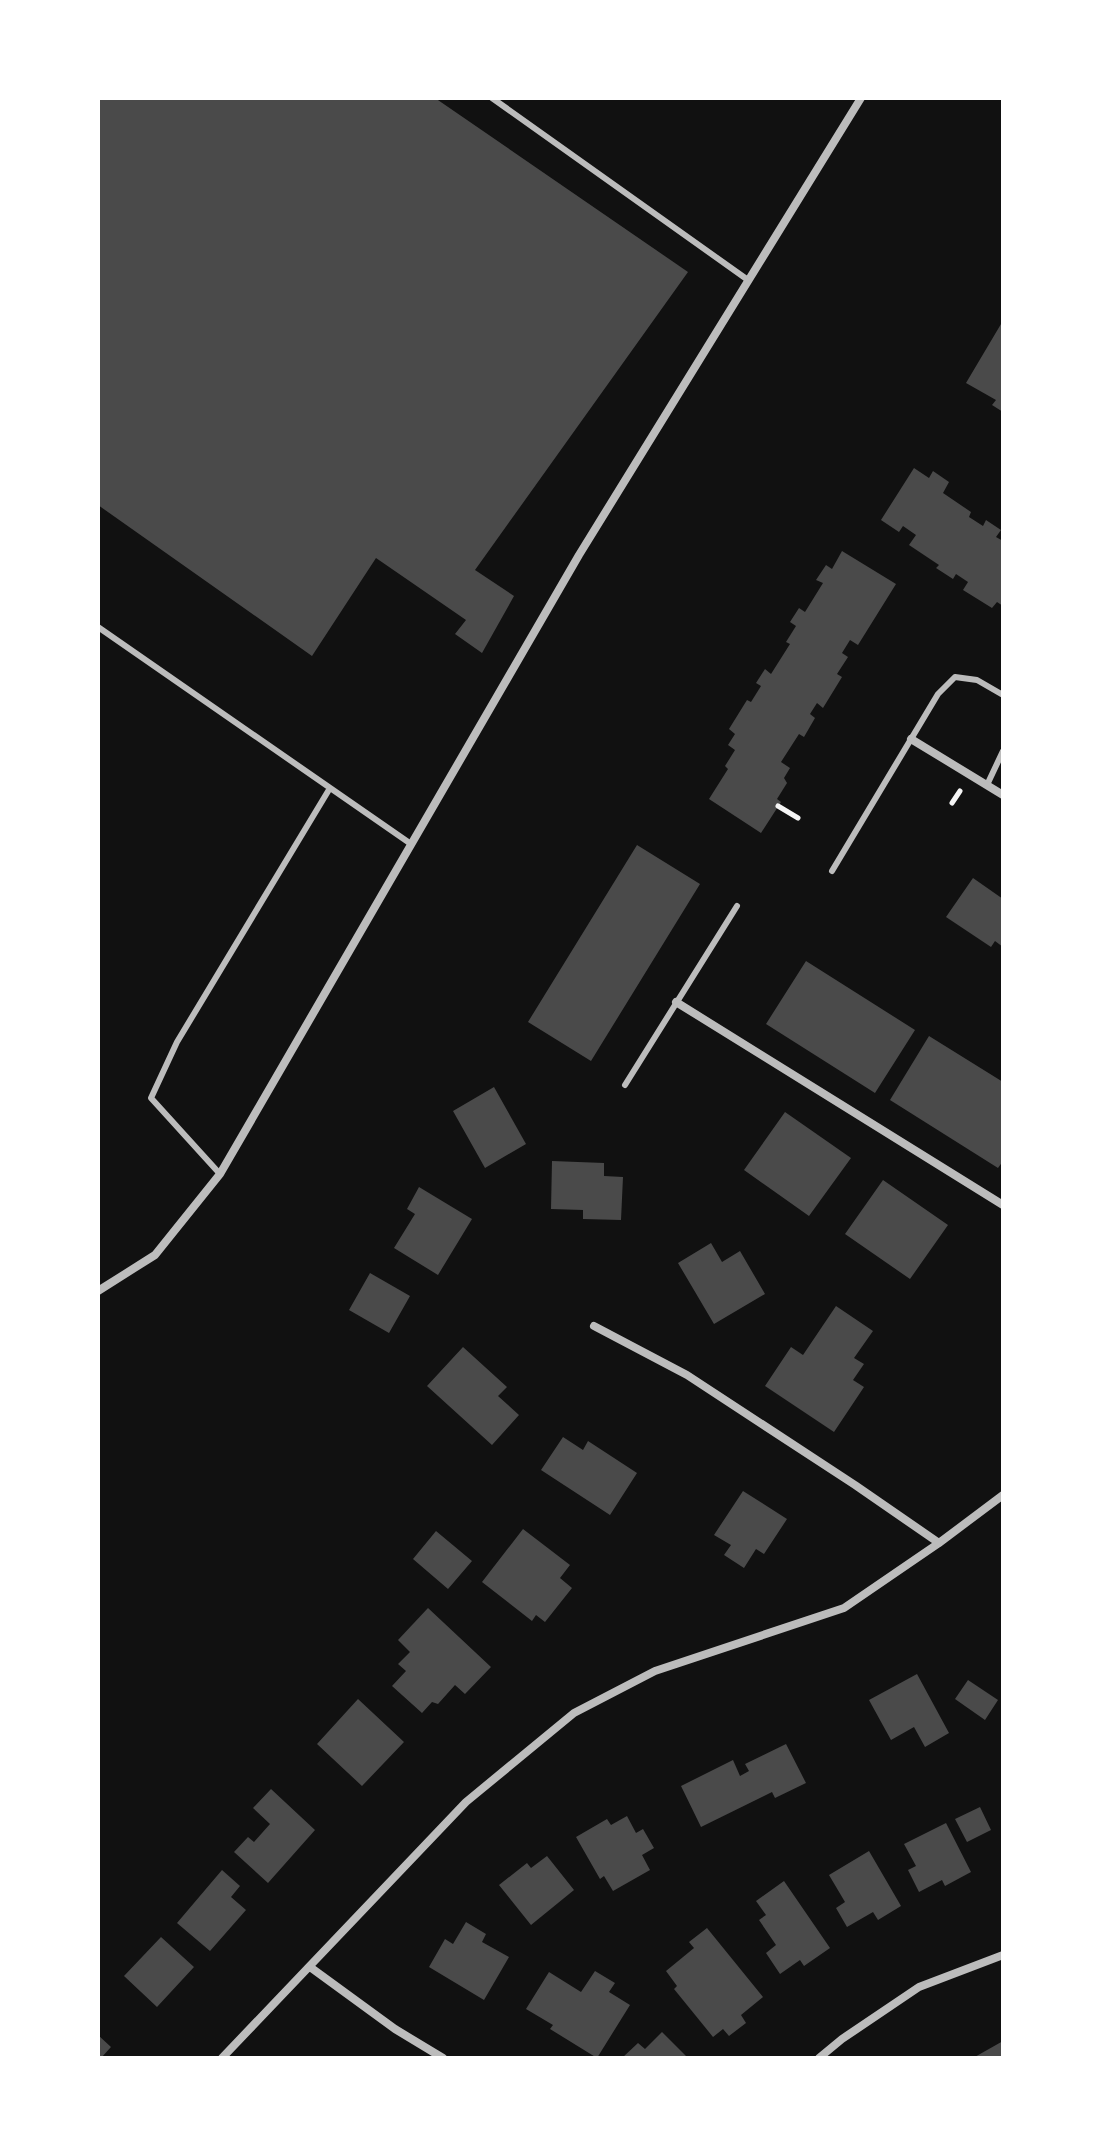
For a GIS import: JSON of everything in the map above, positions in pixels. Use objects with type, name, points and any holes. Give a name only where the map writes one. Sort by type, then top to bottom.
[{"type":"street","points":[[98,1291],[155,1255],[220,1174],[579,555],[861,98]]},
{"type":"street","points":[[911,739],[1003,795]]},
{"type":"street","points":[[676,1002],[1003,1205]]},
{"type":"street","points":[[594,1326],[687,1375],[939,1543]]},
{"type":"street","points":[[222,2058],[466,1802],[574,1713],[655,1671],[844,1608],[1003,1495]]},
{"type":"street","points":[[819,2058],[919,1987],[1003,1955]]},
{"type":"street","points":[[310,1967],[395,2029],[443,2058]]},
{"type":"lane","points":[[492,98],[748,280]]},
{"type":"lane","points":[[98,627],[411,844]]},
{"type":"lane","points":[[832,871],[938,694],[955,677],[977,680],[1003,695]]},
{"type":"lane","points":[[987,785],[1003,751]]},
{"type":"lane","points":[[220,1174],[151,1098],[177,1042],[330,788]]},
{"type":"lane","points":[[625,1085],[737,906]]},
{"type":"path","points":[[778,806],[798,818]]},
{"type":"building","points":[[98,98],[435,98],[688,272],[475,570],[514,596],[482,653],[455,634],[466,620],[376,558],[312,656],[98,505]]},
{"type":"building","points":[[1001,324],[1003,412],[992,405],[996,400],[966,383]]},
{"type":"building","points":[[914,468],[929,478],[933,471],[949,482],[943,493],[971,512],[969,517],[983,526],[986,520],[1001,530],[996,537],[1003,541],[1003,606],[997,602],[992,608],[963,590],[968,582],[956,574],[953,579],[936,568],[939,565],[909,545],[916,535],[903,526],[899,532],[881,520]]},
{"type":"building","points":[[842,551],[896,584],[858,645],[850,640],[842,653],[848,657],[837,674],[842,677],[823,708],[817,703],[810,714],[815,718],[804,737],[799,734],[781,762],[790,768],[784,778],[787,783],[777,799],[781,802],[761,833],[709,799],[728,769],[725,766],[735,750],[728,745],[735,734],[729,729],[747,700],[751,702],[761,686],[756,683],[765,669],[771,674],[790,644],[786,642],[796,626],[790,622],[799,608],[805,612],[823,583],[816,580],[826,565],[832,569]]},
{"type":"building","points":[[637,845],[700,884],[591,1061],[528,1022]]},
{"type":"building","points":[[973,878],[1003,899],[1003,947],[995,941],[991,947],[946,917]]},
{"type":"building","points":[[806,961],[915,1030],[875,1093],[766,1024]]},
{"type":"building","points":[[929,1036],[1003,1082],[1003,1161],[998,1168],[890,1100]]},
{"type":"building","points":[[494,1087],[526,1144],[485,1168],[453,1111]]},
{"type":"building","points":[[785,1112],[851,1158],[809,1216],[744,1170]]},
{"type":"building","points":[[552,1161],[604,1163],[604,1176],[623,1177],[621,1220],[583,1219],[583,1210],[551,1209]]},
{"type":"building","points":[[883,1180],[948,1225],[910,1279],[845,1234]]},
{"type":"building","points":[[419,1187],[472,1219],[438,1275],[394,1248],[415,1214],[407,1209]]},
{"type":"building","points":[[711,1243],[722,1262],[740,1251],[765,1294],[714,1324],[678,1263]]},
{"type":"building","points":[[370,1273],[410,1296],[389,1333],[349,1310]]},
{"type":"building","points":[[836,1306],[873,1331],[854,1358],[864,1364],[853,1380],[864,1387],[834,1432],[765,1386],[791,1347],[803,1355]]},
{"type":"building","points":[[463,1347],[507,1387],[498,1396],[519,1415],[492,1445],[427,1386]]},
{"type":"building","points":[[563,1437],[583,1450],[588,1441],[637,1473],[610,1515],[541,1470]]},
{"type":"building","points":[[743,1491],[787,1519],[764,1554],[756,1549],[744,1568],[724,1555],[731,1545],[714,1535]]},
{"type":"building","points":[[523,1529],[570,1565],[560,1578],[572,1588],[545,1622],[536,1615],[532,1621],[482,1582]]},
{"type":"building","points":[[436,1531],[472,1561],[448,1589],[413,1559]]},
{"type":"building","points":[[428,1608],[491,1667],[465,1694],[455,1685],[438,1704],[432,1702],[422,1713],[392,1686],[406,1671],[398,1664],[410,1652],[398,1640]]},
{"type":"building","points":[[917,1674],[949,1733],[925,1747],[914,1727],[891,1740],[869,1700]]},
{"type":"building","points":[[968,1680],[998,1700],[985,1720],[955,1699]]},
{"type":"building","points":[[358,1699],[404,1742],[362,1786],[317,1744]]},
{"type":"building","points":[[786,1744],[806,1783],[775,1798],[772,1792],[701,1827],[681,1786],[733,1760],[740,1776],[749,1771],[745,1764]]},
{"type":"building","points":[[271,1789],[315,1830],[268,1883],[234,1852],[248,1837],[254,1842],[270,1824],[253,1808]]},
{"type":"building","points":[[980,1807],[991,1830],[967,1842],[955,1819]]},
{"type":"building","points":[[627,1816],[636,1833],[643,1829],[654,1848],[642,1855],[650,1870],[613,1891],[604,1876],[600,1879],[576,1837],[607,1819],[611,1825]]},
{"type":"building","points":[[946,1823],[971,1872],[945,1886],[942,1880],[919,1892],[908,1870],[916,1866],[904,1844]]},
{"type":"building","points":[[869,1851],[901,1906],[878,1920],[873,1912],[847,1927],[836,1908],[845,1902],[829,1875]]},
{"type":"building","points":[[547,1856],[574,1890],[531,1925],[499,1885],[527,1863],[531,1868]]},
{"type":"building","points":[[222,1870],[240,1886],[231,1897],[246,1910],[210,1951],[177,1923]]},
{"type":"building","points":[[784,1881],[830,1948],[804,1966],[800,1960],[780,1974],[766,1953],[776,1945],[759,1920],[766,1915],[756,1901]]},
{"type":"building","points":[[466,1922],[486,1934],[482,1942],[509,1957],[484,2000],[429,1967],[445,1939],[453,1944]]},
{"type":"building","points":[[707,1928],[763,1997],[741,2015],[746,2023],[729,2036],[723,2029],[713,2037],[674,1989],[677,1986],[666,1971],[694,1948],[689,1942]]},
{"type":"building","points":[[161,1937],[194,1967],[157,2007],[124,1976]]},
{"type":"building","points":[[595,1971],[615,1983],[609,1992],[630,2005],[597,2058],[550,2029],[553,2025],[526,2009],[549,1972],[581,1992]]},
{"type":"building","points":[[662,2032],[688,2058],[622,2058],[638,2043],[645,2049]]},
{"type":"building","points":[[98,2035],[111,2047],[101,2058],[98,2058]]},
{"type":"building","points":[[1003,2041],[1003,2058],[973,2058]]}]
